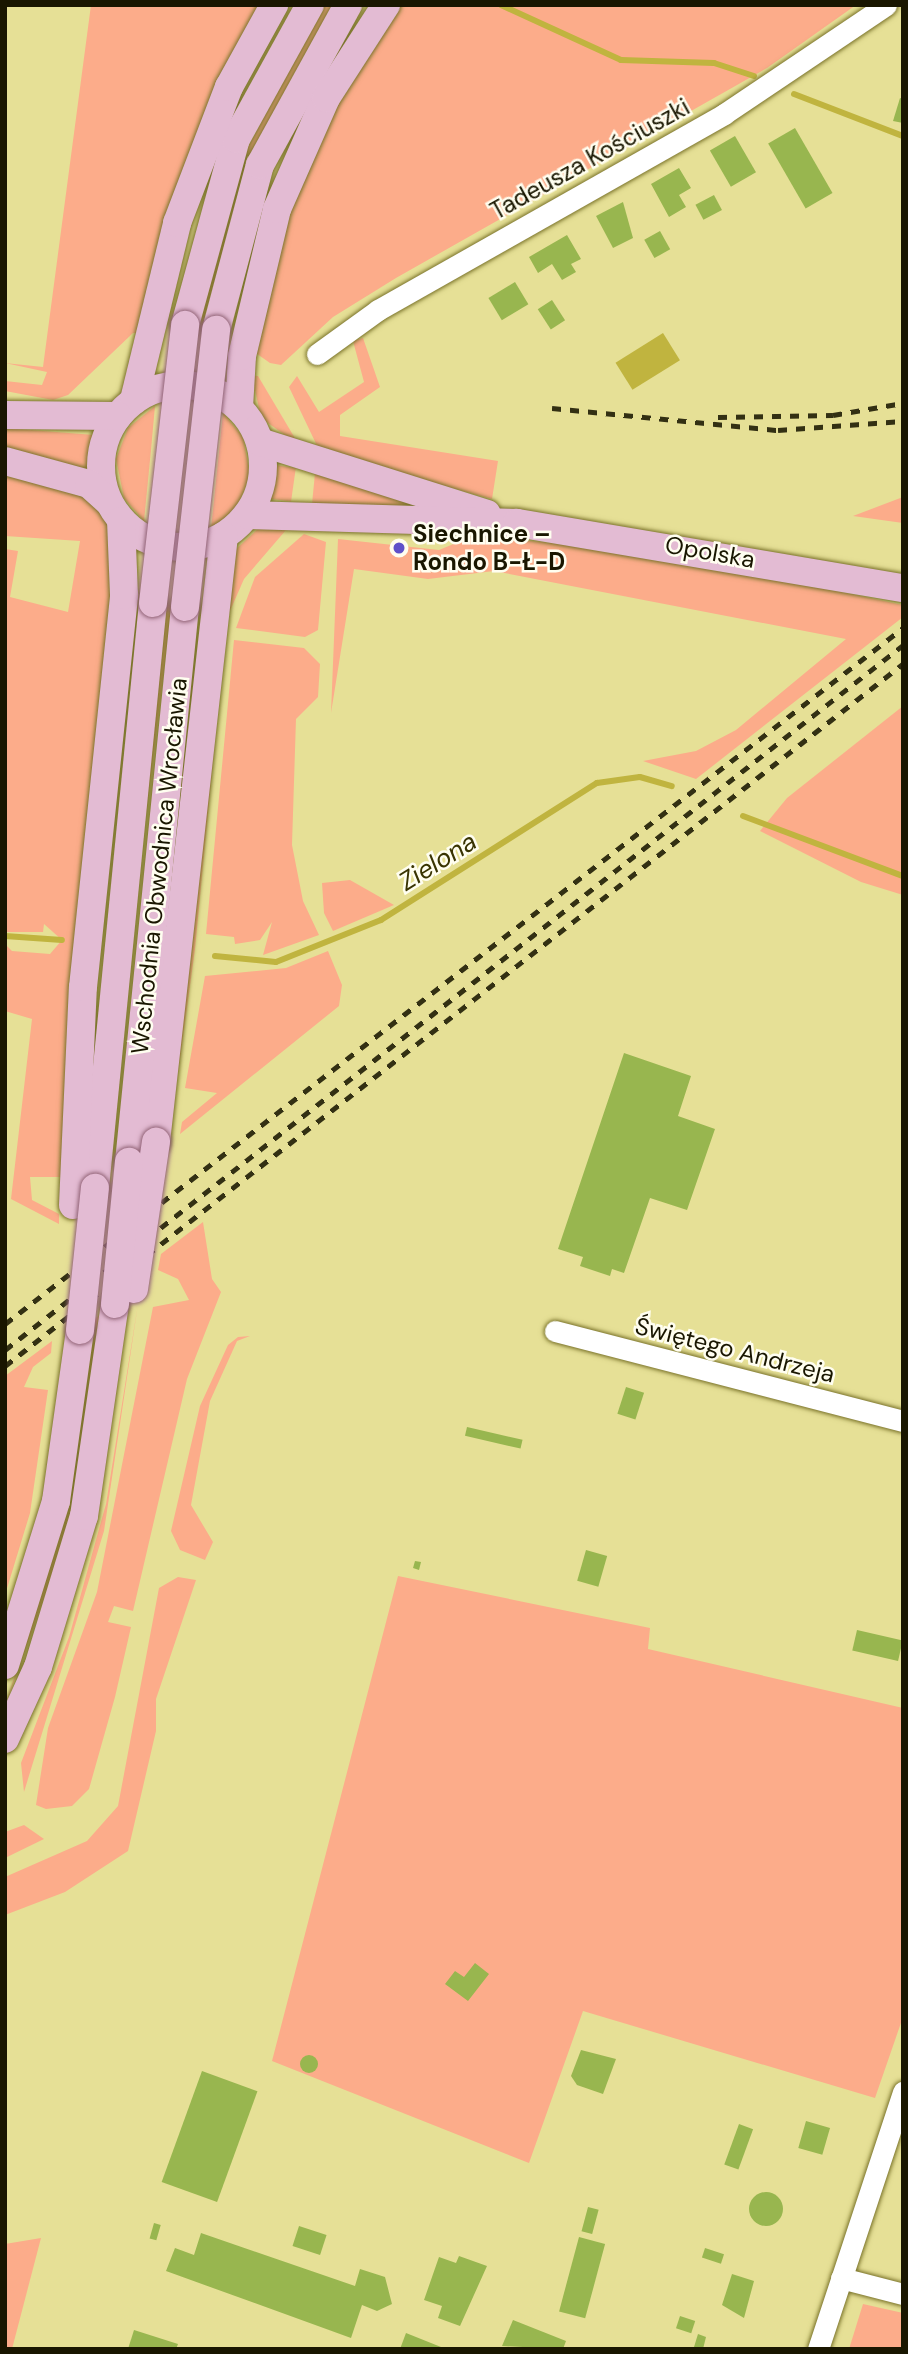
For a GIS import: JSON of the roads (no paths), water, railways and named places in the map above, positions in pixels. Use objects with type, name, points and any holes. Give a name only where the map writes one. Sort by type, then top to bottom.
[{"type":"main road","points":[[5,1665],[55,1501],[85,1287],[83,987],[124,594],[114,511],[100,472],[103,442],[126,408],[189,187],[229,88],[274,5]]},
{"type":"main road","name":"Wschodnia Obwodnica Wrocławia","points":[[84,1196],[185,325],[236,139],[310,5]]},
{"type":"main road","name":"Wschodnia Obwodnica Wrocławia","points":[[125,1296],[129,1162],[216,330],[260,165],[348,5]]},
{"type":"main road","points":[[239,408],[242,356],[281,198],[326,98],[386,5]]},
{"type":"main road","points":[[5,415],[126,408],[187,385],[239,408],[260,442],[260,492],[248,515],[224,536],[170,548],[114,511],[89,484],[5,461]]},
{"type":"main road","name":"Opolska","points":[[260,442],[516,523]]},
{"type":"main road","name":"Opolska","points":[[248,515],[516,523],[903,588]]},
{"type":"main road","points":[[5,1739],[70,1571],[107,1373],[156,1142],[224,536]]},
{"type":"street","name":"Tadeusza Kościuszki","points":[[317,354],[378,310],[744,101],[886,5]]},
{"type":"street","name":"Świętego Andrzeja","points":[[555,1331],[903,1421]]},
{"type":"street","points":[[818,2349],[903,2092]]},
{"type":"street","points":[[841,2278],[903,2294]]},
{"type":"waterway","points":[[501,5],[621,60],[714,63],[754,76]]},
{"type":"waterway","points":[[794,94],[903,136]]},
{"type":"waterway","name":"Zielona","points":[[215,956],[276,962],[381,920],[597,783],[640,777],[672,786]]},
{"type":"waterway","name":"Zielona","points":[[743,816],[903,876]]},
{"type":"waterway","name":"Zielona","points":[[5,936],[62,940]]},
{"type":"railway","points":[[718,417],[833,415],[903,403]]},
{"type":"railway","points":[[552,408],[778,430],[903,421]]},
{"type":"railway","points":[[5,1324],[903,628]]},
{"type":"railway","points":[[5,1350],[903,645]]},
{"type":"railway","points":[[5,1366],[903,664]]},
{"type":"place","name":"Siechnice – Rondo B-Ł-D","points":[[399,548]]}]
